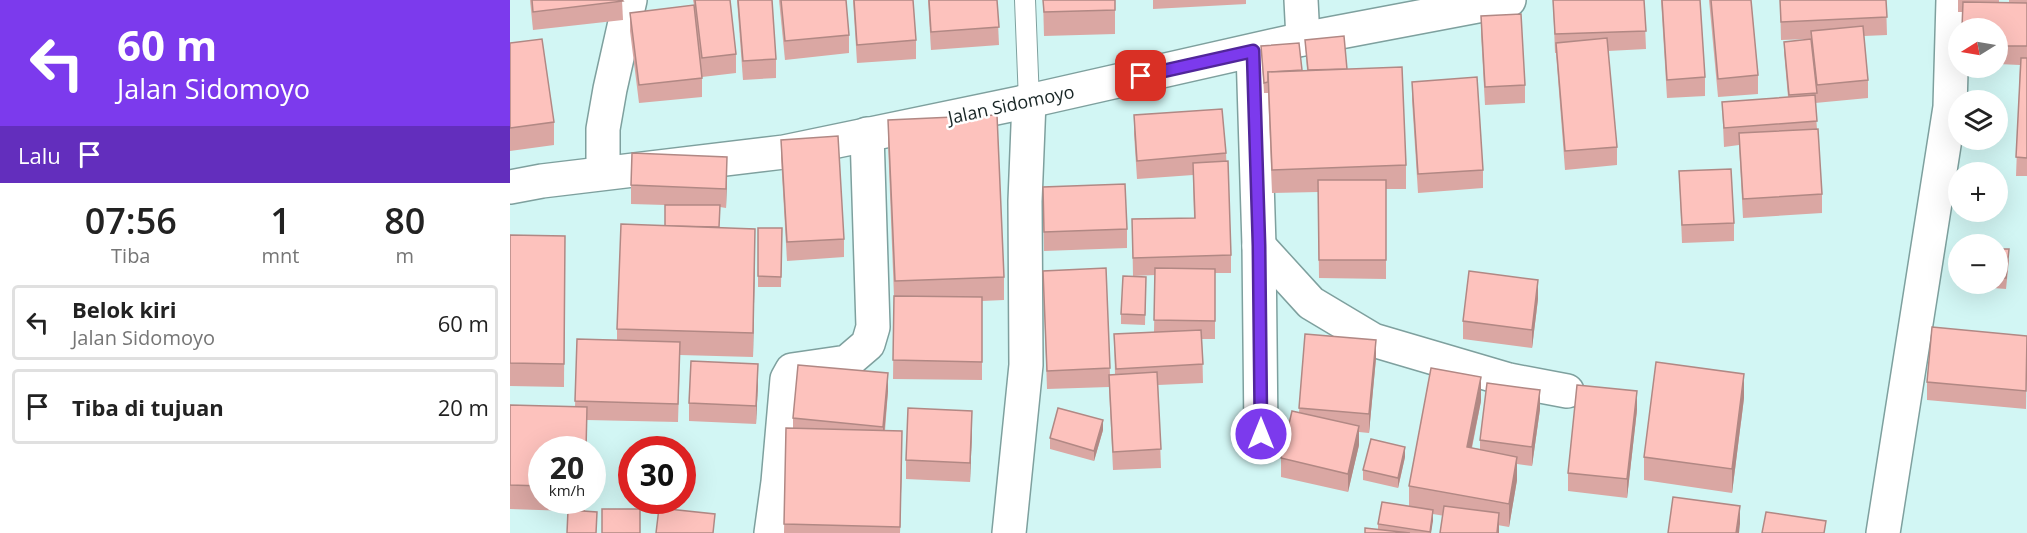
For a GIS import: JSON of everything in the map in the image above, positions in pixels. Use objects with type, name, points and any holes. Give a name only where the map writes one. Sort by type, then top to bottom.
[{"type":"street","points":[[603,173],[603,129],[630,0]]},
{"type":"street","points":[[1301,0],[1303,39]]},
{"type":"street","name":"Jalan Sidomoyo","points":[[510,187],[603,173],[783,152],[1029,101],[1303,39],[1509,0]]},
{"type":"street","points":[[1883,533],[1950,107],[1953,0]]},
{"type":"street","points":[[1253,51],[1259,246],[1261,434]]},
{"type":"street","points":[[1009,533],[1026,365],[1025,201],[1029,101]]},
{"type":"street","points":[[771,533],[787,379],[792,370],[847,362],[868,344],[873,327],[867,134]]},
{"type":"street","points":[[1259,246],[1311,303],[1373,340],[1509,380],[1567,391]]},
{"type":"lane","points":[[1025,0],[1029,101]]},
{"type":"building","points":[[532,0],[622,0],[623,1],[533,12]]},
{"type":"building","points":[[695,0],[730,0],[736,54],[702,58]]},
{"type":"building","points":[[738,0],[772,0],[776,59],[743,61]]},
{"type":"building","points":[[781,0],[846,0],[849,35],[785,41]]},
{"type":"building","points":[[854,0],[913,0],[916,40],[857,45]]},
{"type":"building","points":[[929,0],[997,0],[999,27],[931,32]]},
{"type":"building","points":[[1043,0],[1115,0],[1115,10],[1044,12]]},
{"type":"building","points":[[1553,0],[1644,0],[1646,31],[1555,34]]},
{"type":"building","points":[[1662,0],[1700,0],[1705,77],[1667,80]]},
{"type":"building","points":[[1711,0],[1751,0],[1758,75],[1718,79]]},
{"type":"building","points":[[1780,0],[1886,0],[1887,17],[1781,22]]},
{"type":"building","points":[[1963,2],[2027,3],[2027,46],[2008,46],[2008,18],[1962,18]]},
{"type":"building","points":[[694,5],[702,78],[639,85],[630,13]]},
{"type":"building","points":[[1521,14],[1525,85],[1485,87],[1481,16]]},
{"type":"building","points":[[1863,26],[1868,80],[1817,85],[1811,31]]},
{"type":"building","points":[[1344,36],[1347,69],[1308,70],[1305,40]]},
{"type":"building","points":[[1607,38],[1617,147],[1565,151],[1556,43]]},
{"type":"building","points":[[542,39],[554,122],[510,128],[510,43]]},
{"type":"building","points":[[1811,39],[1817,93],[1789,95],[1784,42]]},
{"type":"building","points":[[1299,43],[1302,70],[1268,72],[1268,82],[1264,83],[1261,46]]},
{"type":"building","points":[[2021,58],[2027,58],[2027,158],[2016,157]]},
{"type":"building","points":[[1402,67],[1406,165],[1272,170],[1268,72]]},
{"type":"building","points":[[1477,77],[1483,170],[1418,174],[1412,82]]},
{"type":"building","points":[[1815,95],[1817,121],[1724,128],[1722,102]]},
{"type":"building","points":[[1222,109],[1226,153],[1137,161],[1134,115]]},
{"type":"building","points":[[997,115],[1004,277],[895,281],[888,120]]},
{"type":"building","points":[[1818,129],[1822,194],[1743,199],[1739,133]]},
{"type":"building","points":[[838,136],[844,239],[787,242],[781,140]]},
{"type":"building","points":[[632,153],[727,157],[726,189],[631,185]]},
{"type":"building","points":[[1228,161],[1231,255],[1133,258],[1132,219],[1195,218],[1193,163]]},
{"type":"building","points":[[1731,169],[1734,223],[1682,225],[1679,171]]},
{"type":"building","points":[[1318,180],[1386,180],[1386,260],[1319,260]]},
{"type":"building","points":[[1125,184],[1127,229],[1044,232],[1043,187]]},
{"type":"building","points":[[665,205],[720,205],[719,227],[665,226]]},
{"type":"building","points":[[621,224],[755,229],[753,333],[617,329]]},
{"type":"building","points":[[758,228],[782,228],[781,277],[758,276]]},
{"type":"building","points":[[510,235],[565,236],[564,364],[510,363]]},
{"type":"building","points":[[1106,268],[1110,368],[1047,371],[1043,271]]},
{"type":"building","points":[[1155,268],[1215,269],[1215,321],[1154,320]]},
{"type":"building","points":[[1469,271],[1538,280],[1532,330],[1463,321]]},
{"type":"building","points":[[1123,276],[1146,277],[1145,315],[1121,314]]},
{"type":"building","points":[[894,296],[982,297],[982,362],[893,360]]},
{"type":"building","points":[[1932,327],[2027,336],[2026,391],[1927,382]]},
{"type":"building","points":[[1201,330],[1203,364],[1116,369],[1114,334]]},
{"type":"building","points":[[1305,334],[1376,340],[1369,414],[1299,408]]},
{"type":"building","points":[[577,339],[680,342],[678,404],[575,401]]},
{"type":"building","points":[[691,361],[758,364],[756,406],[689,403]]},
{"type":"building","points":[[1656,362],[1744,374],[1732,469],[1644,457]]},
{"type":"building","points":[[798,365],[888,373],[883,427],[793,418]]},
{"type":"building","points":[[1431,368],[1481,377],[1467,447],[1517,457],[1509,504],[1409,486]]},
{"type":"building","points":[[1157,372],[1161,449],[1113,452],[1109,375]]},
{"type":"building","points":[[1487,383],[1540,390],[1532,447],[1480,440]]},
{"type":"building","points":[[1577,385],[1637,391],[1627,479],[1568,473]]},
{"type":"building","points":[[510,405],[587,407],[586,436],[528,436],[528,486],[510,485]]},
{"type":"building","points":[[908,408],[972,411],[970,463],[906,460]]},
{"type":"building","points":[[1058,408],[1103,420],[1094,451],[1050,438]]},
{"type":"building","points":[[1292,411],[1359,426],[1348,474],[1281,458]]},
{"type":"building","points":[[786,428],[902,431],[900,527],[784,524]]},
{"type":"building","points":[[1371,439],[1405,447],[1398,478],[1363,470]]},
{"type":"building","points":[[1673,497],[1740,506],[1736,533],[1668,533]]},
{"type":"building","points":[[1382,502],[1433,510],[1430,532],[1378,524]]},
{"type":"building","points":[[1444,506],[1499,513],[1497,533],[1440,533]]},
{"type":"building","points":[[606,509],[618,509],[618,514],[640,514],[640,533],[602,533],[602,514],[606,514]]},
{"type":"building","points":[[696,512],[715,514],[713,533],[656,533],[658,514],[696,514]]},
{"type":"building","points":[[1766,512],[1826,521],[1824,533],[1762,533]]},
{"type":"building","points":[[568,514],[597,514],[596,533],[567,533]]},
{"type":"building","points":[[1365,528],[1410,533],[1365,533]]},
{"type":"route","points":[[1141,76],[1253,51],[1259,246],[1261,434]]}]
